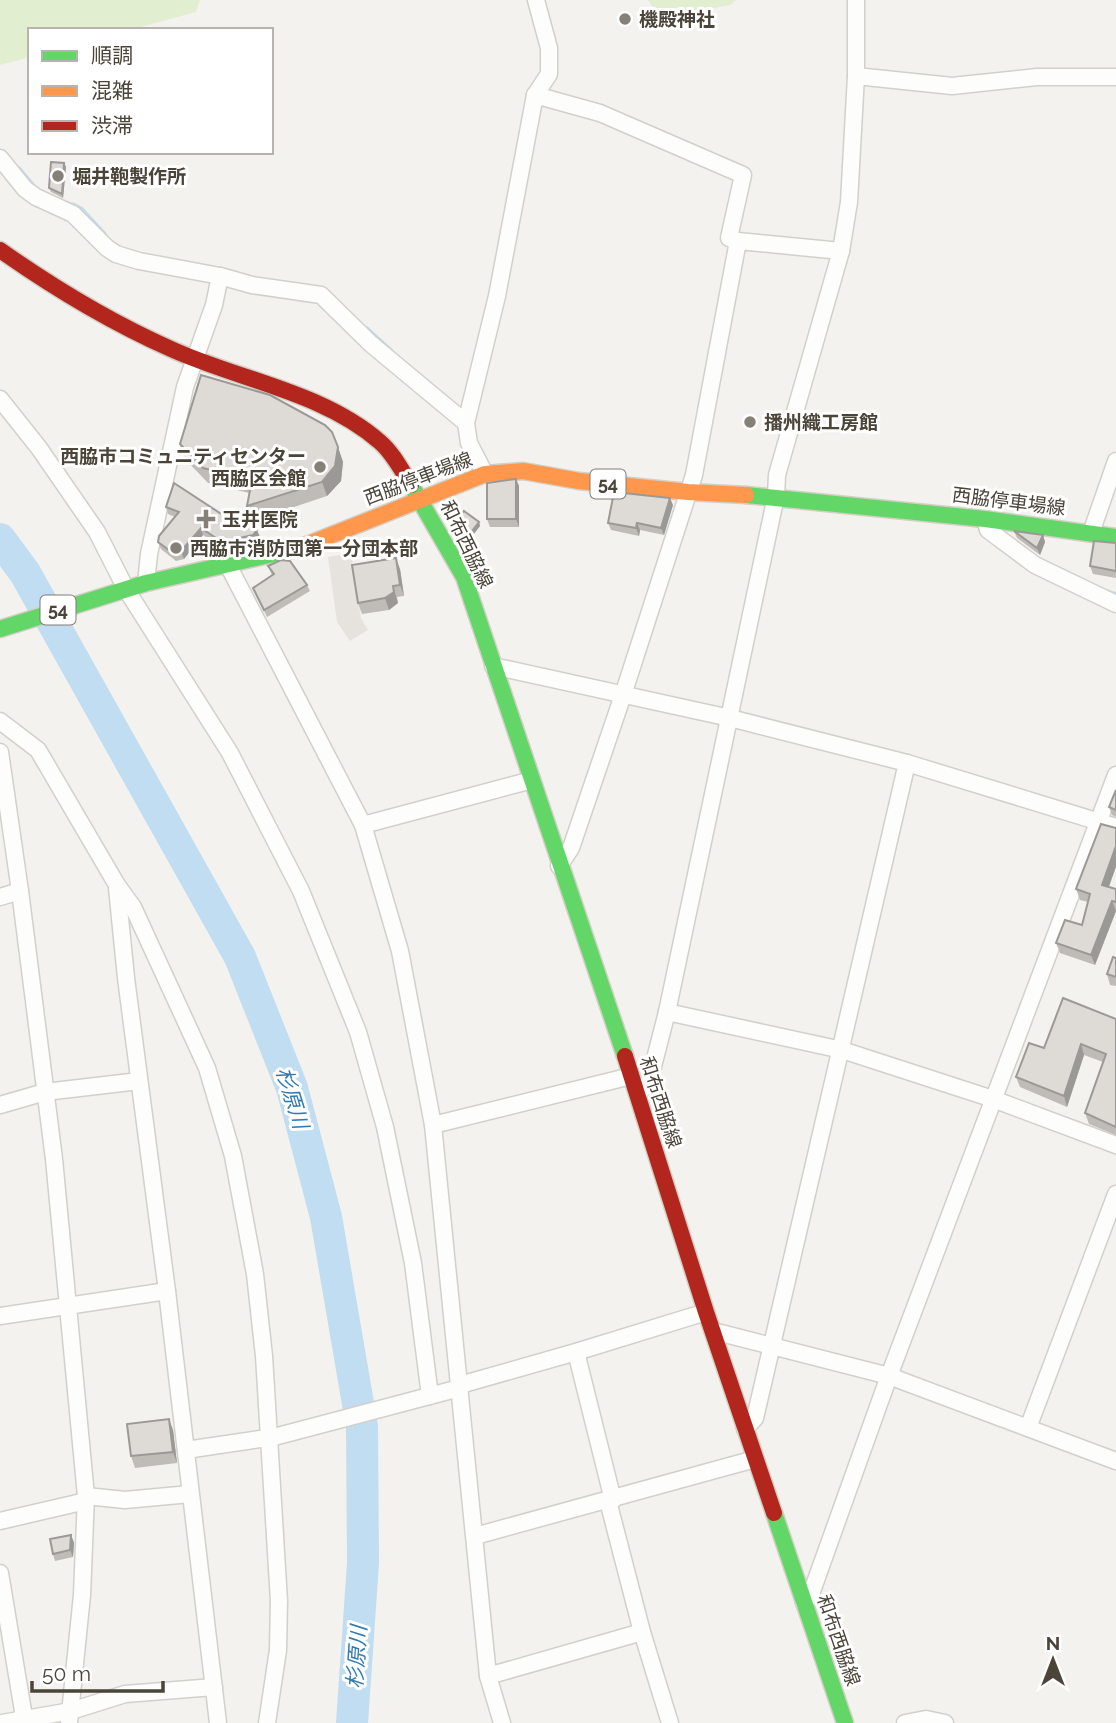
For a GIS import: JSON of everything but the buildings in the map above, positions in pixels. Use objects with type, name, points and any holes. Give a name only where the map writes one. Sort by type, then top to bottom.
[{"type":"main road","name":"和布西脇線","points":[[0,250],[93,311],[195,360],[335,412],[381,443],[422,499],[464,577],[559,866],[638,1094],[755,1460],[845,1723]]},
{"type":"main road","name":"西脇停車場線","points":[[0,629],[146,583],[301,547],[485,474],[523,471],[579,481],[688,492],[776,496],[985,519],[1116,537]]},
{"type":"street","points":[[485,474],[469,443],[466,423],[497,296],[536,95],[549,74],[549,48],[536,0]]},
{"type":"street","points":[[638,1094],[649,1082],[667,1012],[776,496],[777,475],[841,251],[849,202],[856,76],[856,0]]},
{"type":"street","points":[[856,76],[952,86],[1037,77],[1116,77]]},
{"type":"street","points":[[536,95],[600,113],[743,175],[729,238],[841,251]]},
{"type":"street","points":[[0,158],[25,189],[73,214],[116,254],[252,285],[321,295],[371,344],[466,423]]},
{"type":"street","points":[[559,866],[571,848],[694,475],[738,241]]},
{"type":"street","points":[[146,583],[149,554],[185,387],[214,305],[220,276]]},
{"type":"street","points":[[0,399],[39,448],[97,531],[121,590],[230,753],[301,891],[358,1032],[385,1127],[413,1263],[427,1397]]},
{"type":"street","points":[[1091,533],[1116,461]]},
{"type":"street","points":[[985,519],[988,530],[1035,565],[1116,604]]},
{"type":"street","points":[[228,565],[363,825],[400,951],[433,1125],[488,1676],[502,1723]]},
{"type":"street","points":[[493,666],[730,718],[907,763],[1116,827]]},
{"type":"street","points":[[0,721],[38,750],[117,885],[133,907],[207,1068],[233,1157],[255,1275],[271,1437],[279,1601],[278,1650],[267,1723]]},
{"type":"street","points":[[0,752],[46,1092],[86,1498],[82,1595],[70,1717]]},
{"type":"street","points":[[745,1429],[755,1418],[907,763]]},
{"type":"street","points":[[804,1603],[811,1594],[889,1376],[1116,775]]},
{"type":"street","points":[[363,825],[532,780]]},
{"type":"street","points":[[117,885],[218,1723]]},
{"type":"street","points":[[0,897],[20,891]]},
{"type":"street","points":[[667,1012],[842,1050],[993,1099],[1116,1145]]},
{"type":"street","points":[[433,1125],[631,1076]]},
{"type":"street","points":[[0,1105],[46,1092],[139,1081]]},
{"type":"street","points":[[1028,1428],[1116,1194]]},
{"type":"street","points":[[0,1317],[167,1291]]},
{"type":"street","points":[[186,1450],[271,1437],[427,1397],[706,1312]]},
{"type":"street","points":[[713,1331],[889,1376],[1116,1461]]},
{"type":"street","points":[[576,1352],[642,1632],[670,1723]]},
{"type":"street","points":[[475,1536],[755,1460]]},
{"type":"street","points":[[0,1521],[86,1498],[125,1500],[190,1494]]},
{"type":"street","points":[[0,1573],[25,1721]]},
{"type":"street","points":[[488,1676],[642,1632]]},
{"type":"street","points":[[2,1723],[70,1717],[125,1695],[214,1687]]},
{"type":"street","points":[[905,1723],[926,1719],[945,1723]]},
{"type":"green space","points":[[0,0],[200,0],[196,12],[137,28],[28,28],[28,58],[0,65]]},
{"type":"green space","points":[[648,0],[736,0],[730,5],[661,18]]},
{"type":"shaded area","points":[[351,553],[361,618],[368,630],[350,641],[337,622],[328,557]]},
{"type":"waterway","points":[[19,169],[35,188]]},
{"type":"waterway","points":[[73,205],[81,209],[104,234]]},
{"type":"waterway","points":[[367,329],[391,351]]},
{"type":"waterway","name":"杉原川","points":[[0,539],[25,573],[240,957],[292,1088],[326,1217],[362,1427],[363,1563],[352,1723]]},
{"type":"waterway","points":[[1105,591],[1116,595]]},
{"type":"traffic: fast","points":[[411,485],[464,577],[625,1056]]},
{"type":"traffic: fast","points":[[746,495],[985,519],[1116,537]]},
{"type":"traffic: fast","points":[[0,629],[146,583],[299,548]]},
{"type":"traffic: fast","points":[[774,1513],[845,1723]]},
{"type":"traffic: slow","points":[[299,548],[485,474],[523,471],[579,481],[746,495]]},
{"type":"traffic: jam","points":[[0,250],[83,304],[148,339],[197,360],[280,388],[333,411],[385,446],[411,485]]},
{"type":"traffic: jam","points":[[625,1056],[706,1312],[774,1513]]},
{"type":"place","name":"機殿神社","points":[[625,19]]},
{"type":"place","name":"堀井鞄製作所","points":[[58,176]]},
{"type":"place","name":"播州織工房館","points":[[750,422]]},
{"type":"place","name":"西脇市コミュニティセンター 西脇区会館","points":[[320,467]]},
{"type":"place","name":"玉井医院","points":[[206,519]]},
{"type":"place","name":"西脇市消防団第一分団本部","points":[[176,548]]}]
